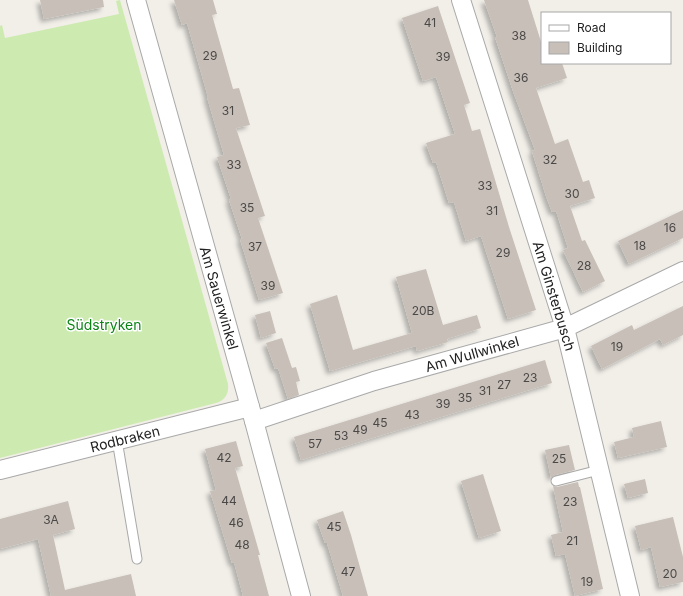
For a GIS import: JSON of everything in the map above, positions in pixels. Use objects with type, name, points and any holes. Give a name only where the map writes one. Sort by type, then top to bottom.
[{"type":"street","name":"Am Sauerwinkel","points":[[136,0],[252,414],[301,596]]},
{"type":"street","name":"Am Ginsterbusch","points":[[461,0],[565,328],[630,596]]},
{"type":"street","name":"Am Wullwinkel","points":[[252,414],[565,328],[683,271]]},
{"type":"street","name":"Rodbraken","points":[[0,470],[117,440],[252,414]]},
{"type":"lane","points":[[117,440],[137,559]]},
{"type":"lane","points":[[556,480],[599,470]]},
{"type":"green space","name":"Südstryken","points":[[120,0],[228,384],[228,391],[222,400],[216,403],[0,458],[0,26],[2,25],[5,38],[119,14],[116,1]]},
{"type":"building","points":[[40,0],[103,0],[104,7],[44,19]]},
{"type":"building","points":[[174,0],[213,0],[217,14],[212,15],[233,89],[239,88],[250,125],[236,128],[265,216],[258,218],[283,293],[259,300],[240,239],[242,239],[229,200],[231,199],[217,157],[224,155],[208,97],[187,23],[182,25]]},
{"type":"building","points":[[484,0],[528,0],[541,42],[541,64],[562,64],[567,78],[536,88],[555,144],[568,139],[583,182],[589,180],[595,198],[570,206],[582,241],[585,240],[605,281],[583,292],[563,250],[568,248],[556,211],[552,212],[546,196],[532,151],[535,150],[513,91],[495,37],[497,37]]},
{"type":"building","points":[[438,6],[470,103],[464,105],[472,131],[480,129],[509,227],[536,310],[508,319],[481,236],[466,241],[454,202],[449,203],[436,162],[433,163],[426,143],[455,134],[436,77],[423,81],[402,18]]},
{"type":"building","points":[[683,210],[683,238],[629,264],[618,241]]},
{"type":"building","points":[[426,269],[443,325],[477,315],[481,328],[447,339],[448,342],[417,351],[416,346],[330,371],[310,304],[337,295],[353,350],[412,333],[396,277]]},
{"type":"building","points":[[683,306],[683,335],[663,345],[660,339],[602,369],[591,346],[632,325],[634,330]]},
{"type":"building","points":[[270,311],[276,333],[261,338],[255,315]]},
{"type":"building","points":[[282,338],[292,368],[296,367],[300,381],[296,382],[299,395],[288,399],[278,368],[275,369],[266,343]]},
{"type":"building","points":[[545,360],[552,383],[301,460],[294,437]]},
{"type":"building","points":[[661,421],[667,447],[618,458],[614,442],[634,437],[632,428]]},
{"type":"building","points":[[236,441],[243,466],[235,468],[260,555],[258,555],[269,596],[243,596],[234,562],[232,563],[210,491],[216,490],[205,449]]},
{"type":"building","points":[[569,445],[575,470],[555,475],[551,478],[545,450]]},
{"type":"building","points":[[483,474],[501,531],[479,538],[461,481]]},
{"type":"building","points":[[645,479],[648,493],[628,498],[624,484]]},
{"type":"building","points":[[578,482],[603,589],[575,596],[565,554],[556,556],[551,535],[563,532],[553,486],[557,487]]},
{"type":"building","points":[[68,501],[75,529],[53,535],[65,590],[131,574],[136,596],[51,596],[38,539],[0,549],[0,519]]},
{"type":"building","points":[[343,511],[368,596],[343,596],[327,543],[325,543],[317,520]]},
{"type":"building","points":[[673,517],[683,557],[683,582],[660,587],[651,547],[641,550],[635,526]]}]
